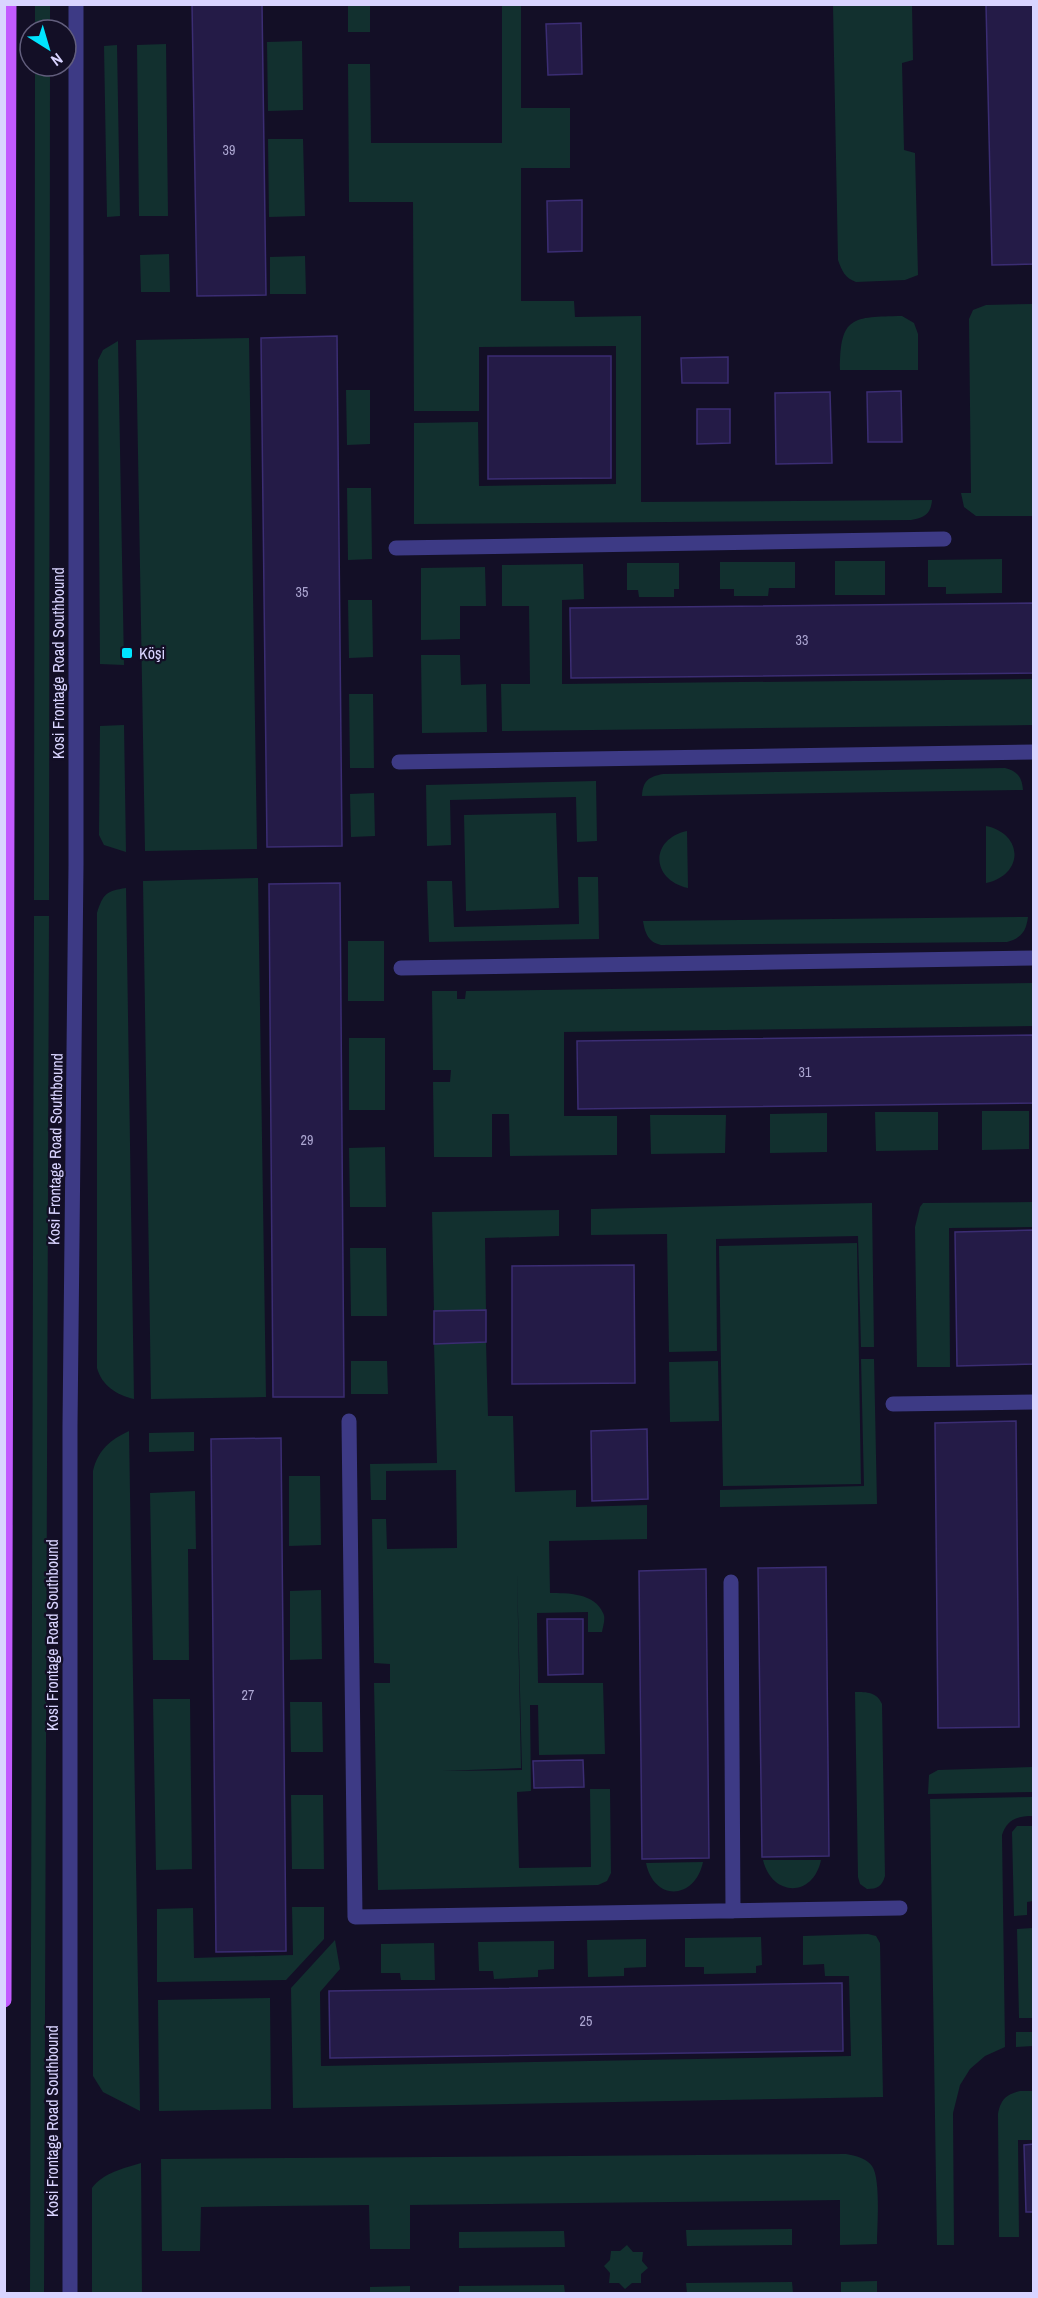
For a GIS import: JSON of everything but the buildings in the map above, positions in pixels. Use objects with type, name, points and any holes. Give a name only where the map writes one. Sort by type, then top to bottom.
[{"type":"main road","points":[[4,2000],[9,4]]},
{"type":"street","name":"Kosi Frontage Road Southbound","points":[[70,2294],[70,1426],[76,866],[76,4]]},
{"type":"street","points":[[396,548],[944,539]]},
{"type":"street","points":[[399,762],[1034,752]]},
{"type":"street","points":[[401,968],[1034,958]]},
{"type":"street","points":[[893,1404],[1034,1402]]},
{"type":"street","points":[[349,1421],[355,1917],[900,1908]]},
{"type":"street","points":[[731,1582],[733,1911]]},
{"type":"green space","points":[[35,5],[50,5],[50,18],[35,18]]},
{"type":"green space","points":[[348,5],[370,5],[370,32],[348,32]]},
{"type":"green space","points":[[502,5],[521,5],[521,108],[570,108],[570,168],[521,168],[521,301],[574,301],[575,317],[641,316],[641,502],[932,500],[926,514],[911,520],[414,524],[414,423],[478,422],[479,486],[616,484],[616,346],[479,347],[479,411],[414,411],[413,202],[349,202],[348,64],[370,64],[371,143],[502,143]]},
{"type":"green space","points":[[833,5],[912,5],[913,60],[902,63],[904,150],[915,153],[918,275],[905,280],[856,282],[844,274],[838,260]]},
{"type":"green space","points":[[302,41],[303,110],[268,111],[267,42]]},
{"type":"green space","points":[[166,44],[168,216],[139,216],[137,45]]},
{"type":"green space","points":[[117,45],[120,216],[107,217],[104,46]]},
{"type":"green space","points":[[35,78],[50,78],[49,900],[34,900]]},
{"type":"green space","points":[[268,139],[303,139],[305,216],[269,217]]},
{"type":"green space","points":[[169,254],[170,292],[141,292],[140,255]]},
{"type":"green space","points":[[305,256],[306,294],[270,294],[270,257]]},
{"type":"green space","points":[[1033,304],[1033,516],[976,516],[964,507],[961,493],[971,493],[969,319],[973,310],[986,305]]},
{"type":"green space","points":[[902,316],[914,323],[918,334],[918,370],[840,370],[843,339],[846,329],[852,323],[871,317]]},
{"type":"green space","points":[[249,338],[257,849],[145,851],[136,340]]},
{"type":"green space","points":[[118,341],[124,665],[100,664],[98,360],[103,350]]},
{"type":"green space","points":[[346,390],[370,390],[370,444],[347,445]]},
{"type":"green space","points":[[347,488],[371,488],[372,559],[348,560]]},
{"type":"green space","points":[[1002,559],[1002,593],[946,594],[946,587],[928,587],[928,560]]},
{"type":"green space","points":[[835,561],[885,561],[885,595],[835,595]]},
{"type":"green space","points":[[720,562],[795,562],[795,588],[769,588],[768,596],[734,596],[734,589],[720,589]]},
{"type":"green space","points":[[627,563],[679,563],[679,589],[674,589],[674,597],[639,597],[638,590],[627,590]]},
{"type":"green space","points":[[583,564],[584,599],[562,600],[562,684],[1033,679],[1033,725],[502,731],[501,684],[530,684],[529,606],[502,606],[502,565]]},
{"type":"green space","points":[[485,567],[486,606],[460,606],[460,639],[421,640],[421,568]]},
{"type":"green space","points":[[348,600],[372,600],[373,657],[349,658]]},
{"type":"green space","points":[[421,655],[460,655],[461,685],[486,684],[487,732],[422,733]]},
{"type":"green space","points":[[349,694],[373,694],[374,768],[350,768]]},
{"type":"green space","points":[[124,725],[126,852],[104,845],[99,835],[100,726]]},
{"type":"green space","points":[[1005,768],[1018,775],[1023,790],[642,796],[647,780],[663,774]]},
{"type":"green space","points":[[596,781],[597,841],[577,842],[576,797],[450,800],[451,845],[427,846],[426,785]]},
{"type":"green space","points":[[374,793],[375,836],[351,837],[350,794]]},
{"type":"green space","points":[[556,813],[559,908],[466,911],[464,815]]},
{"type":"green space","points":[[986,826],[998,830],[1007,837],[1013,845],[1014,854],[1013,864],[1007,872],[998,879],[986,883]]},
{"type":"green space","points":[[687,831],[688,888],[667,876],[661,868],[659,859],[666,842],[675,835]]},
{"type":"green space","points":[[578,877],[598,877],[599,939],[429,942],[427,881],[452,881],[454,927],[579,924]]},
{"type":"green space","points":[[258,878],[266,1397],[151,1399],[143,881]]},
{"type":"green space","points":[[126,888],[134,1399],[106,1385],[97,1368],[97,913],[106,894]]},
{"type":"green space","points":[[34,916],[49,916],[44,2294],[30,2293]]},
{"type":"green space","points":[[1028,917],[1022,934],[1007,942],[661,945],[653,942],[648,936],[643,921]]},
{"type":"green space","points":[[348,941],[384,941],[384,1001],[348,1001]]},
{"type":"green space","points":[[1033,983],[1033,1026],[564,1032],[564,1116],[617,1116],[617,1155],[510,1156],[509,1114],[492,1114],[492,1157],[434,1157],[433,1082],[450,1082],[451,1070],[433,1070],[432,991],[457,991],[457,999],[465,999],[466,991]]},
{"type":"green space","points":[[349,1038],[385,1038],[385,1110],[349,1110]]},
{"type":"green space","points":[[982,1111],[1029,1111],[1029,1149],[982,1150]]},
{"type":"green space","points":[[875,1112],[938,1112],[938,1150],[876,1151]]},
{"type":"green space","points":[[827,1113],[827,1152],[770,1153],[770,1114]]},
{"type":"green space","points":[[650,1115],[726,1115],[725,1153],[651,1154]]},
{"type":"green space","points":[[385,1147],[386,1207],[350,1207],[349,1148]]},
{"type":"green space","points":[[1033,1202],[1033,1227],[949,1228],[950,1367],[917,1367],[915,1227],[920,1207],[923,1203]]},
{"type":"green space","points":[[872,1203],[874,1347],[861,1347],[858,1236],[716,1239],[717,1351],[669,1352],[667,1234],[591,1235],[591,1209]]},
{"type":"green space","points":[[559,1210],[559,1236],[485,1238],[486,1310],[434,1311],[432,1212]]},
{"type":"green space","points":[[857,1243],[861,1484],[723,1486],[719,1246]]},
{"type":"green space","points":[[350,1248],[386,1248],[387,1316],[351,1316]]},
{"type":"green space","points":[[486,1342],[488,1416],[513,1416],[515,1492],[576,1490],[576,1507],[647,1505],[647,1539],[549,1541],[550,1593],[564,1593],[594,1601],[604,1615],[602,1632],[588,1632],[588,1612],[537,1613],[538,1683],[603,1683],[605,1754],[539,1755],[538,1705],[530,1705],[531,1791],[517,1792],[519,1868],[591,1867],[590,1789],[610,1789],[611,1873],[607,1881],[598,1885],[378,1890],[374,1683],[390,1683],[390,1664],[374,1663],[372,1519],[386,1519],[387,1549],[457,1548],[456,1470],[386,1471],[386,1500],[371,1500],[370,1464],[437,1463],[434,1344]],"holes":[[[517,1572],[522,1770],[442,1771],[521,1768]]]},
{"type":"green space","points":[[861,1359],[874,1359],[877,1504],[720,1507],[720,1490],[864,1486]]},
{"type":"green space","points":[[351,1361],[387,1361],[388,1394],[351,1394]]},
{"type":"green space","points":[[718,1361],[719,1421],[670,1422],[669,1362]]},
{"type":"green space","points":[[129,1431],[140,2111],[103,2092],[93,2076],[93,1471],[98,1457],[106,1446]]},
{"type":"green space","points":[[194,1432],[194,1451],[149,1452],[149,1433]]},
{"type":"green space","points":[[289,1476],[320,1476],[321,1545],[289,1546]]},
{"type":"green space","points":[[195,1491],[196,1549],[188,1549],[189,1660],[153,1660],[150,1493]]},
{"type":"green space","points":[[321,1590],[322,1659],[290,1660],[290,1591]]},
{"type":"green space","points":[[855,1692],[874,1695],[882,1704],[885,1876],[877,1888],[871,1889],[860,1884],[858,1877]]},
{"type":"green space","points":[[153,1699],[190,1699],[192,1869],[156,1870]]},
{"type":"green space","points":[[290,1702],[322,1702],[323,1752],[291,1752]]},
{"type":"green space","points":[[1033,1767],[1033,1792],[928,1794],[929,1775],[938,1770]]},
{"type":"green space","points":[[291,1795],[323,1795],[324,1869],[292,1869]]},
{"type":"green space","points":[[1033,1797],[1033,1816],[1010,1822],[1002,1835],[1005,2047],[985,2056],[970,2069],[960,2085],[953,2113],[954,2245],[937,2245],[930,1799]]},
{"type":"green space","points":[[1017,1826],[1033,1826],[1033,1901],[1027,1902],[1027,1915],[1014,1916],[1012,1832]]},
{"type":"green space","points":[[763,1860],[821,1860],[817,1872],[810,1881],[792,1888],[775,1881]]},
{"type":"green space","points":[[703,1862],[699,1875],[692,1884],[674,1891],[665,1890],[657,1885],[650,1876],[646,1863]]},
{"type":"green space","points":[[292,1907],[324,1907],[324,1939],[286,1980],[157,1982],[157,1909],[193,1908],[194,1958],[293,1955]]},
{"type":"green space","points":[[1033,1928],[1032,2018],[1019,2018],[1017,1929]]},
{"type":"green space","points":[[868,1934],[876,1936],[880,1943],[883,2097],[293,2108],[291,1988],[335,1940],[340,1969],[320,1992],[321,2066],[851,2056],[849,1976],[825,1976],[824,1964],[803,1965],[803,1936]]},
{"type":"green space","points":[[761,1937],[762,1965],[756,1966],[756,1973],[704,1974],[704,1967],[685,1967],[685,1938]]},
{"type":"green space","points":[[646,1939],[646,1967],[624,1968],[624,1976],[588,1977],[587,1940]]},
{"type":"green space","points":[[554,1941],[554,1969],[538,1970],[538,1977],[494,1979],[493,1971],[479,1971],[478,1942]]},
{"type":"green space","points":[[434,1943],[435,1980],[401,1980],[400,1973],[381,1973],[381,1944]]},
{"type":"green space","points":[[270,1998],[271,2109],[159,2111],[158,2000]]},
{"type":"green space","points":[[1016,2032],[1033,2032],[1033,2046],[1016,2047]]},
{"type":"green space","points":[[1020,2091],[1033,2091],[1033,2140],[1018,2140],[1019,2237],[999,2237],[998,2114],[1005,2098]]},
{"type":"green space","points":[[846,2154],[867,2161],[875,2172],[878,2192],[877,2244],[840,2245],[840,2200],[410,2205],[410,2249],[370,2249],[369,2205],[201,2207],[200,2251],[162,2251],[161,2159]]},
{"type":"green space","points":[[141,2163],[142,2293],[92,2293],[92,2188],[102,2178]]},
{"type":"green space","points":[[792,2229],[792,2245],[687,2246],[686,2230]]},
{"type":"green space","points":[[564,2231],[565,2247],[459,2248],[459,2232]]},
{"type":"green space","points":[[627,2245],[633,2252],[643,2252],[642,2261],[648,2268],[641,2274],[641,2283],[632,2283],[625,2289],[619,2283],[609,2283],[610,2273],[604,2266],[610,2260],[611,2251],[620,2251]]},
{"type":"green space","points":[[877,2281],[877,2293],[841,2293],[841,2282]]},
{"type":"green space","points":[[792,2282],[793,2293],[687,2293],[686,2283]]},
{"type":"green space","points":[[564,2285],[565,2293],[459,2293],[459,2286]]},
{"type":"green space","points":[[410,2286],[410,2293],[370,2293],[370,2287]]},
{"type":"place","name":"Köşi","points":[[127,653]]}]
